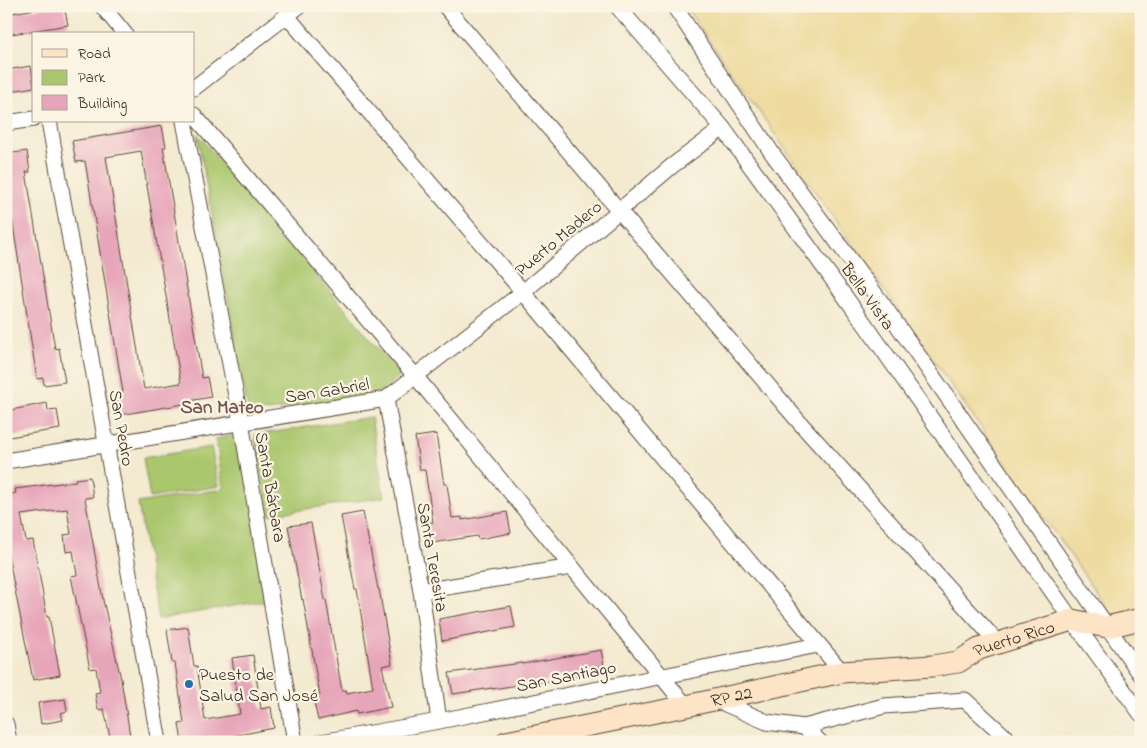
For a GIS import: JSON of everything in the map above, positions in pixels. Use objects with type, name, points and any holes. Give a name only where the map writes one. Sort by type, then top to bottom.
[{"type":"street","points":[[102,6],[123,32]]},
{"type":"street","points":[[445,6],[800,423],[997,642]]},
{"type":"street","name":"Bella Vista","points":[[617,6],[723,128],[867,327],[1072,620],[1141,714]]},
{"type":"street","points":[[674,6],[772,153],[884,306],[1141,675]]},
{"type":"street","points":[[195,87],[293,11],[523,292],[842,672]]},
{"type":"street","points":[[195,116],[416,377],[686,706]]},
{"type":"street","points":[[6,123],[32,119]]},
{"type":"street","name":"San Pedro","points":[[49,122],[159,742]]},
{"type":"street","name":"Santa Bárbara","points":[[184,122],[241,422],[295,742]]},
{"type":"street","name":"Puerto Madero","points":[[386,399],[523,292],[672,166],[723,128]]},
{"type":"street","name":"San Gabriel","points":[[6,461],[386,399]]},
{"type":"street","name":"Santa Teresita","points":[[386,399],[421,591],[439,721]]},
{"type":"street","points":[[421,591],[572,567]]},
{"type":"street","points":[[1072,620],[1107,627],[1141,619]]},
{"type":"street","name":"Puerto Rico","points":[[958,662],[979,649],[997,642],[1072,620]]},
{"type":"street","name":"San Santiago","points":[[321,742],[439,721],[818,645]]},
{"type":"street","name":"RP 22","points":[[506,742],[842,672],[932,666],[958,662]]},
{"type":"street","points":[[721,702],[767,722],[804,727],[884,706],[965,700],[1011,742]]},
{"type":"street","points":[[6,724],[9,742]]},
{"type":"street","points":[[804,727],[820,742]]},
{"type":"green space","points":[[197,134],[401,375],[378,394],[249,414]]},
{"type":"green space","points":[[371,417],[384,497],[268,515],[255,435]]},
{"type":"green space","points":[[240,434],[268,600],[158,619],[138,503],[223,489],[216,439]]},
{"type":"green space","points":[[211,447],[219,486],[150,498],[143,458]]},
{"type":"sand","points":[[685,6],[1141,6],[1141,658],[1090,583]]},
{"type":"building","points":[[64,6],[68,25],[6,35],[6,14]]},
{"type":"building","points":[[31,66],[32,87],[6,92],[6,70]]},
{"type":"building","points":[[162,126],[166,147],[163,147],[202,378],[207,377],[211,397],[189,401],[190,403],[119,415],[116,394],[123,392],[85,161],[76,162],[72,141]],"holes":[[[141,151],[181,383],[144,389],[106,157]]]},
{"type":"building","points":[[27,151],[30,172],[26,172],[55,349],[59,348],[65,382],[44,385],[43,378],[37,379],[6,180],[6,154]]},
{"type":"building","points":[[47,403],[48,411],[57,410],[60,429],[9,437],[9,432],[6,433],[6,411]]},
{"type":"building","points":[[436,434],[452,518],[462,517],[462,520],[507,512],[511,533],[478,539],[477,536],[432,543],[428,523],[433,522],[425,470],[420,470],[415,437]]},
{"type":"building","points":[[90,477],[93,497],[85,498],[103,600],[121,679],[131,742],[111,742],[104,709],[98,710],[95,693],[100,692],[96,668],[90,669],[71,576],[77,575],[73,551],[66,552],[64,535],[71,534],[67,509],[21,515],[26,541],[33,540],[60,675],[33,680],[6,545],[6,495],[16,493],[15,489],[76,481],[75,479]]},
{"type":"building","points":[[363,512],[392,664],[382,666],[391,707],[357,714],[356,711],[318,720],[313,698],[320,696],[288,526],[311,523],[342,691],[346,690],[347,693],[373,688],[357,589],[355,589],[341,516]]},
{"type":"building","points":[[511,606],[515,627],[442,641],[439,619]]},
{"type":"building","points":[[188,627],[194,666],[197,666],[205,720],[240,714],[232,658],[253,655],[261,709],[271,707],[274,728],[203,742],[182,742],[179,724],[184,723],[175,663],[172,663],[167,630]]},
{"type":"building","points":[[601,650],[605,671],[532,684],[453,694],[449,673],[522,664]]},
{"type":"building","points":[[65,699],[67,711],[61,713],[63,720],[41,724],[38,703]]},
{"type":"place","name":"Puesto de Salud San José","points":[[189,684]]},
{"type":"district","name":"San Mateo","points":[[222,406]]}]
